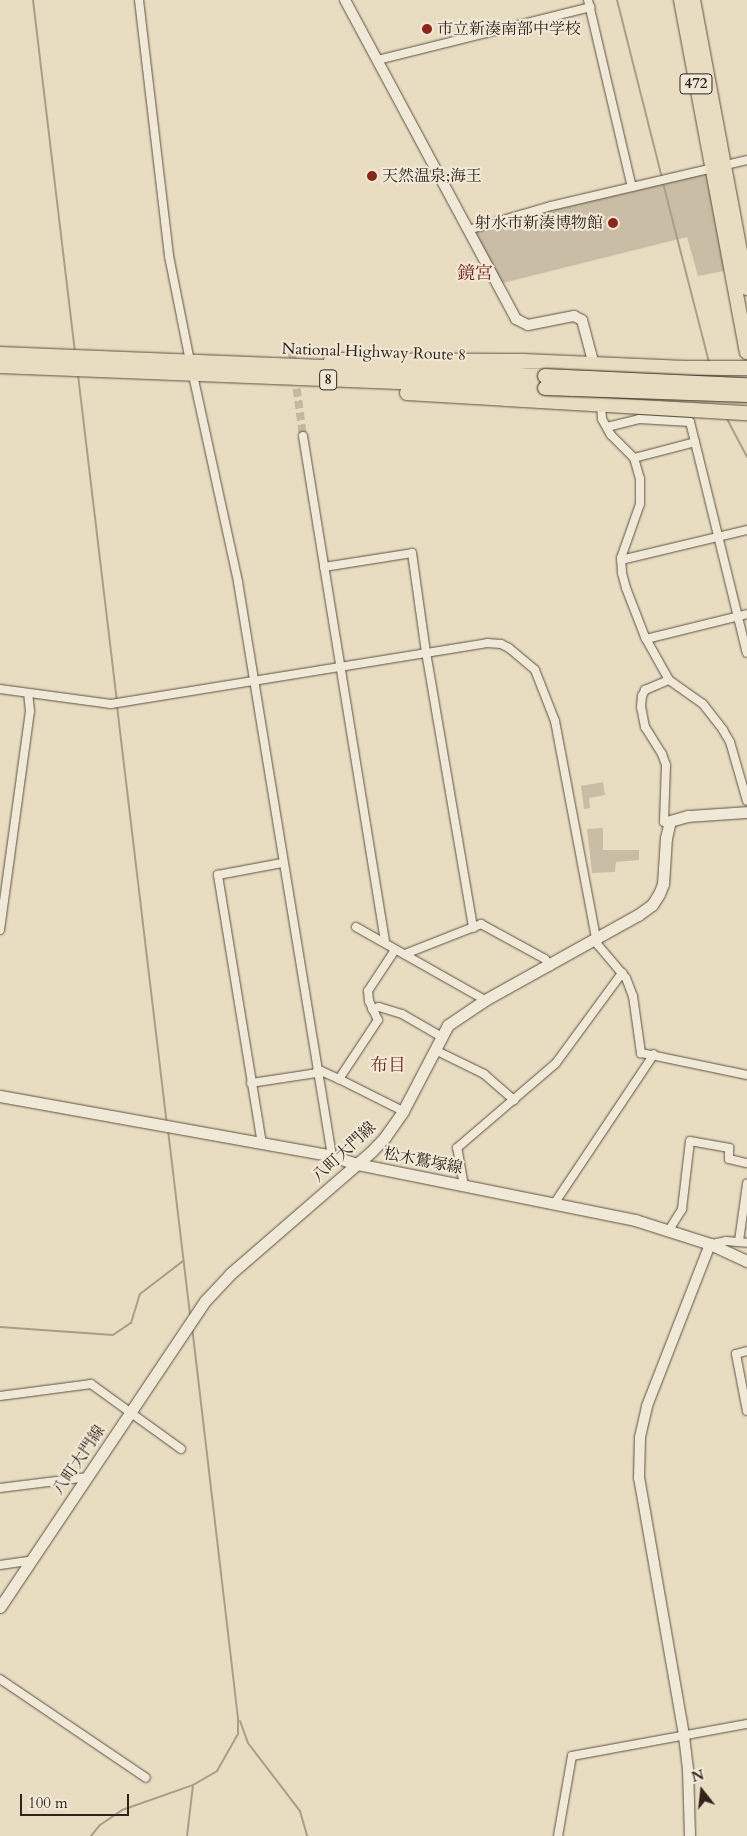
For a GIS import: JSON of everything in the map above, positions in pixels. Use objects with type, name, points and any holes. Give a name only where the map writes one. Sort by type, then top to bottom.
[{"type":"highway","name":"472","points":[[681,0],[747,288]]},
{"type":"highway","name":"472","points":[[693,0],[747,352]]},
{"type":"highway","points":[[715,368],[737,356],[742,348],[744,334]]},
{"type":"highway","name":"National Highway Route 8","points":[[0,354],[52,362],[111,365],[193,375],[747,385]]},
{"type":"highway","name":"8","points":[[235,364],[378,359],[522,361],[594,365],[747,368]]},
{"type":"highway","name":"National Highway Route 8","points":[[111,365],[190,361],[747,395]]},
{"type":"highway","name":"National Highway Route 8","points":[[0,366],[52,362]]},
{"type":"highway","name":"8","points":[[260,377],[339,388],[747,413]]},
{"type":"main road","points":[[668,824],[670,821],[688,816],[747,812]]},
{"type":"main road","name":"八町大門線","points":[[0,1606],[205,1301],[230,1274],[385,1138],[403,1111],[448,1025],[485,1000],[550,966],[638,915],[652,904],[660,894],[668,824]]},
{"type":"main road","name":"松木鷲塚線","points":[[0,1096],[332,1156],[357,1164],[554,1204],[669,1230],[710,1244],[747,1261]]},
{"type":"street","points":[[139,0],[169,256],[190,361]]},
{"type":"street","points":[[346,0],[499,289],[520,322],[528,325],[574,316],[582,320],[594,365],[602,419],[611,435],[634,458],[640,479],[640,504],[621,560],[626,588],[646,639],[669,680],[703,704],[730,742],[747,801]]},
{"type":"street","points":[[378,60],[589,3],[632,187]]},
{"type":"street","points":[[468,230],[632,187],[747,160]]},
{"type":"street","points":[[193,375],[238,582],[282,863],[332,1156]]},
{"type":"street","points":[[607,427],[639,419],[690,422],[747,653]]},
{"type":"street","points":[[303,436],[385,941]]},
{"type":"street","points":[[634,458],[695,442]]},
{"type":"street","points":[[621,560],[747,530]]},
{"type":"street","points":[[324,567],[412,553],[426,652],[473,928]]},
{"type":"street","points":[[646,639],[747,614]]},
{"type":"street","points":[[0,689],[110,704],[254,680],[341,668],[426,652],[487,643],[501,644],[521,657],[535,670],[554,721],[596,938],[598,945],[622,973],[633,996],[641,1053],[654,1054],[747,1075]]},
{"type":"street","points":[[668,824],[664,822],[666,765],[662,754],[645,727],[641,707],[642,696],[645,690],[669,680]]},
{"type":"street","points":[[0,930],[30,711],[28,693]]},
{"type":"street","points":[[262,1144],[218,875],[282,863]]},
{"type":"street","points":[[405,954],[481,924],[545,959],[550,966]]},
{"type":"street","points":[[356,927],[385,941],[395,950],[485,1000]]},
{"type":"street","points":[[339,1079],[378,1020],[372,1009],[368,991],[395,950]]},
{"type":"street","points":[[464,1186],[457,1148],[556,1064],[622,973]]},
{"type":"street","points":[[372,1009],[379,1007],[402,1014],[442,1037]]},
{"type":"street","points":[[435,1050],[484,1074],[514,1100]]},
{"type":"street","points":[[554,1204],[654,1054]]},
{"type":"street","points":[[251,1082],[321,1071],[403,1111]]},
{"type":"street","points":[[669,1230],[682,1209],[690,1141],[729,1148],[729,1159],[747,1163]]},
{"type":"street","points":[[690,1836],[688,1769],[684,1735],[640,1478],[640,1437],[647,1406],[710,1244],[743,1242],[747,1184]]},
{"type":"street","points":[[747,1352],[736,1354],[747,1411]]},
{"type":"street","points":[[0,1396],[91,1384],[129,1414],[181,1449]]},
{"type":"street","points":[[0,1488],[88,1477]]},
{"type":"street","points":[[0,1565],[30,1561]]},
{"type":"street","points":[[0,1679],[146,1778]]},
{"type":"street","points":[[558,1836],[572,1756],[747,1724]]},
{"type":"shaded area","points":[[709,173],[729,270],[698,276],[687,237],[499,284],[472,231],[632,188]]},
{"type":"shaded area","points":[[603,782],[605,795],[589,798],[590,808],[584,809],[581,786]]},
{"type":"shaded area","points":[[603,828],[603,850],[639,850],[639,860],[616,862],[615,872],[592,873],[587,829]]},
{"type":"waterway","points":[[33,0],[75,351]]},
{"type":"waterway","points":[[617,0],[662,178]]},
{"type":"waterway","points":[[663,183],[709,362]]},
{"type":"waterway","points":[[78,375],[117,701]]},
{"type":"waterway","points":[[726,417],[747,457]]},
{"type":"waterway","points":[[117,706],[167,1123]]},
{"type":"waterway","points":[[168,1130],[190,1314]]},
{"type":"waterway","points":[[0,1327],[113,1335],[131,1323],[140,1294],[183,1261]]},
{"type":"waterway","points":[[91,1836],[100,1825],[122,1810],[193,1785],[217,1771],[238,1734],[238,1718],[192,1329]]},
{"type":"waterway","points":[[240,1721],[248,1743],[300,1811],[307,1836]]},
{"type":"waterway","points":[[187,1836],[193,1785]]},
{"type":"tunnel","points":[[292,353],[303,436]]},
{"type":"place","name":"市立新湊南部中学校","points":[[427,29]]},
{"type":"place","name":"天然温泉;海王","points":[[372,176]]},
{"type":"place","name":"射水市新湊博物館","points":[[613,223]]},
{"type":"district","name":"鏡宮","points":[[475,274]]},
{"type":"district","name":"布目","points":[[388,1066]]}]
